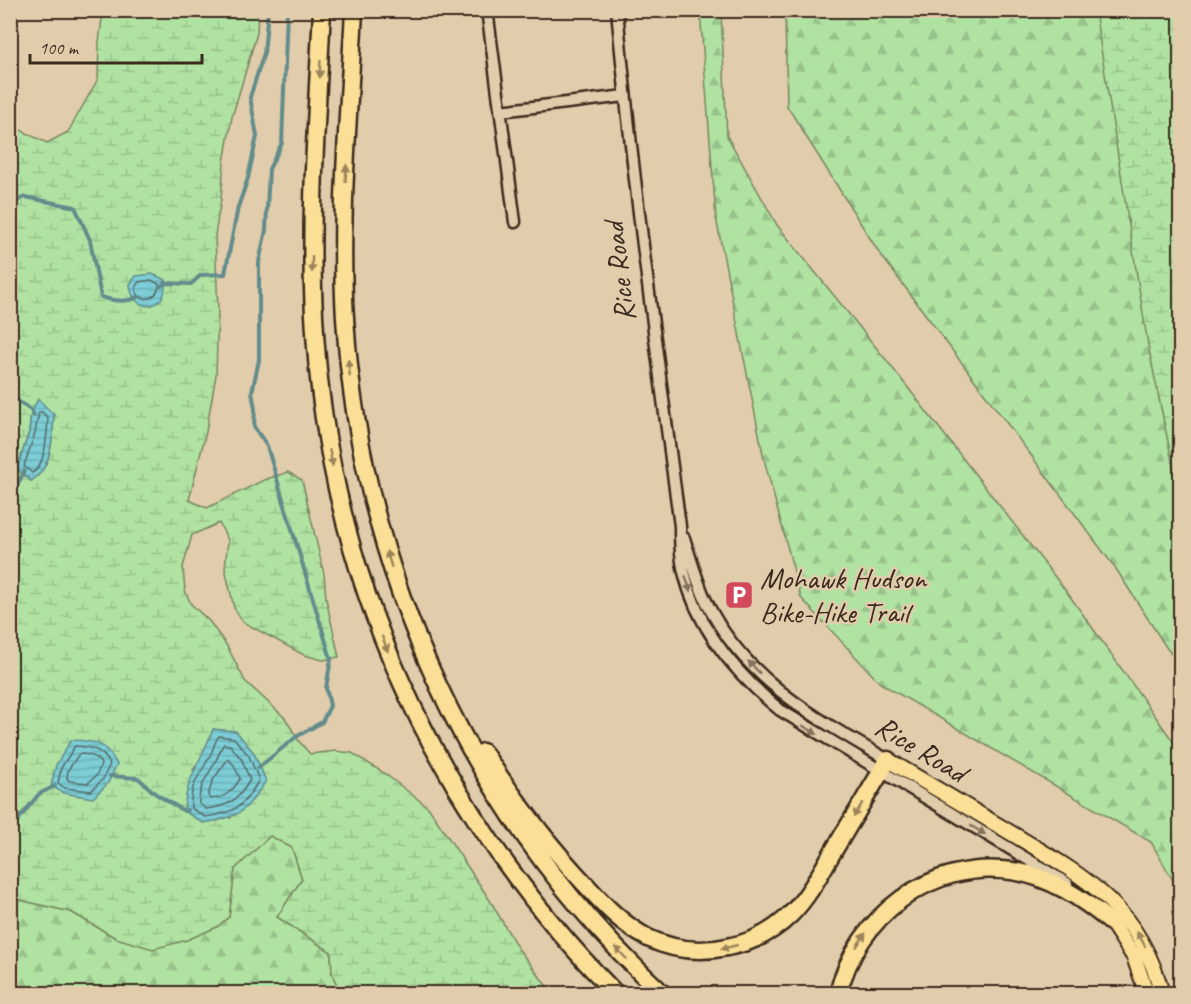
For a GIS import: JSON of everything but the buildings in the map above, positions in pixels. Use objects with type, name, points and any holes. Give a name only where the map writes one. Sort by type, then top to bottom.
[{"type":"highway","points":[[322,10],[312,229],[314,318],[323,410],[336,485],[346,526],[375,617],[420,725],[478,824],[569,949],[607,993]]},
{"type":"highway","points":[[354,10],[343,274],[348,355],[358,436],[369,489],[388,557],[415,634],[447,708],[493,789],[533,849],[553,874],[615,947],[663,993]]},
{"type":"highway","points":[[415,634],[482,751],[535,827],[617,917],[648,938],[680,948],[698,950],[732,947],[764,935],[790,914],[802,901],[884,766]]},
{"type":"highway","points":[[838,993],[855,948],[877,920],[903,897],[919,887],[956,873],[993,870],[1030,875],[1056,885],[1079,898],[1112,923]]},
{"type":"highway","points":[[549,921],[616,993]]},
{"type":"main road","name":"Rice Road","points":[[884,766],[1050,856],[1089,882],[1123,914],[1136,931],[1156,972],[1162,993]]},
{"type":"main road","name":"Rice Road","points":[[1112,923],[1134,957],[1147,993]]},
{"type":"street","points":[[487,10],[515,222]]},
{"type":"street","name":"Rice Road","points":[[617,10],[654,335],[680,526],[706,602],[740,654],[789,700],[884,766],[1062,880],[1098,907],[1112,923]]},
{"type":"street","points":[[500,111],[625,96]]},
{"type":"green space","points":[[103,11],[258,11],[257,33],[232,117],[224,162],[215,235],[218,311],[216,375],[206,432],[189,500],[207,508],[264,480],[288,472],[302,480],[324,574],[326,599],[339,657],[323,660],[304,655],[243,622],[234,608],[225,568],[228,540],[219,523],[192,535],[183,567],[185,591],[191,604],[209,621],[227,646],[245,681],[285,718],[310,754],[335,751],[352,753],[384,773],[428,807],[491,902],[517,947],[552,993],[340,993],[332,973],[331,952],[277,917],[302,879],[292,848],[270,836],[235,869],[229,917],[217,927],[187,940],[153,949],[116,938],[71,912],[20,900],[11,905],[10,125],[47,143],[68,132],[98,79]],"holes":[[[38,400],[54,415],[53,433],[50,452],[44,468],[31,481],[17,469],[29,432],[31,413]],[[213,730],[231,819],[193,770],[204,755]]]},
{"type":"green space","points":[[700,11],[721,11],[727,136],[777,225],[891,366],[1069,595],[1180,751],[1180,900],[1179,891],[1151,842],[880,683],[801,598],[764,459],[716,218]]},
{"type":"green space","points":[[785,11],[1180,11],[1180,665],[1116,569],[878,251],[787,106]]},
{"type":"green space","points":[[1095,11],[1180,11],[1180,500],[1148,345]]},
{"type":"green space","points":[[270,835],[292,848],[302,879],[277,917],[331,952],[332,973],[340,993],[11,994],[11,905],[20,900],[71,912],[116,938],[229,917],[235,869]]},
{"type":"water","points":[[152,274],[166,280],[164,294],[160,300],[150,306],[139,303],[134,298],[130,284],[136,276]]},
{"type":"water","points":[[38,399],[54,415],[53,433],[50,452],[44,468],[31,481],[17,469],[29,432],[31,413]]},
{"type":"water","points":[[213,729],[236,731],[254,753],[266,781],[253,800],[241,811],[226,818],[203,823],[184,811],[185,799],[191,778]]},
{"type":"water","points":[[71,740],[98,744],[108,751],[117,764],[108,783],[93,798],[63,793],[51,786],[56,765]]},
{"type":"waterway","points":[[161,286],[165,283],[191,284],[201,275],[225,274],[238,207],[248,178],[257,136],[250,97],[264,53],[268,10]]},
{"type":"waterway","points":[[258,768],[296,737],[322,722],[330,706],[326,688],[331,659],[267,446],[254,427],[255,409],[252,392],[259,360],[259,262],[266,230],[269,169],[282,143],[287,10]]},
{"type":"waterway","points":[[10,204],[25,197],[75,207],[90,240],[101,297],[119,301],[138,297]]},
{"type":"waterway","points":[[10,395],[32,411],[34,416]]},
{"type":"waterway","points":[[10,506],[24,471]]},
{"type":"waterway","points":[[110,776],[138,778],[156,794],[184,811],[187,810]]},
{"type":"waterway","points":[[10,830],[39,794],[55,786]]},
{"type":"place","name":"Mohawk Hudson Bike-Hike Trail","points":[[739,595]]}]
